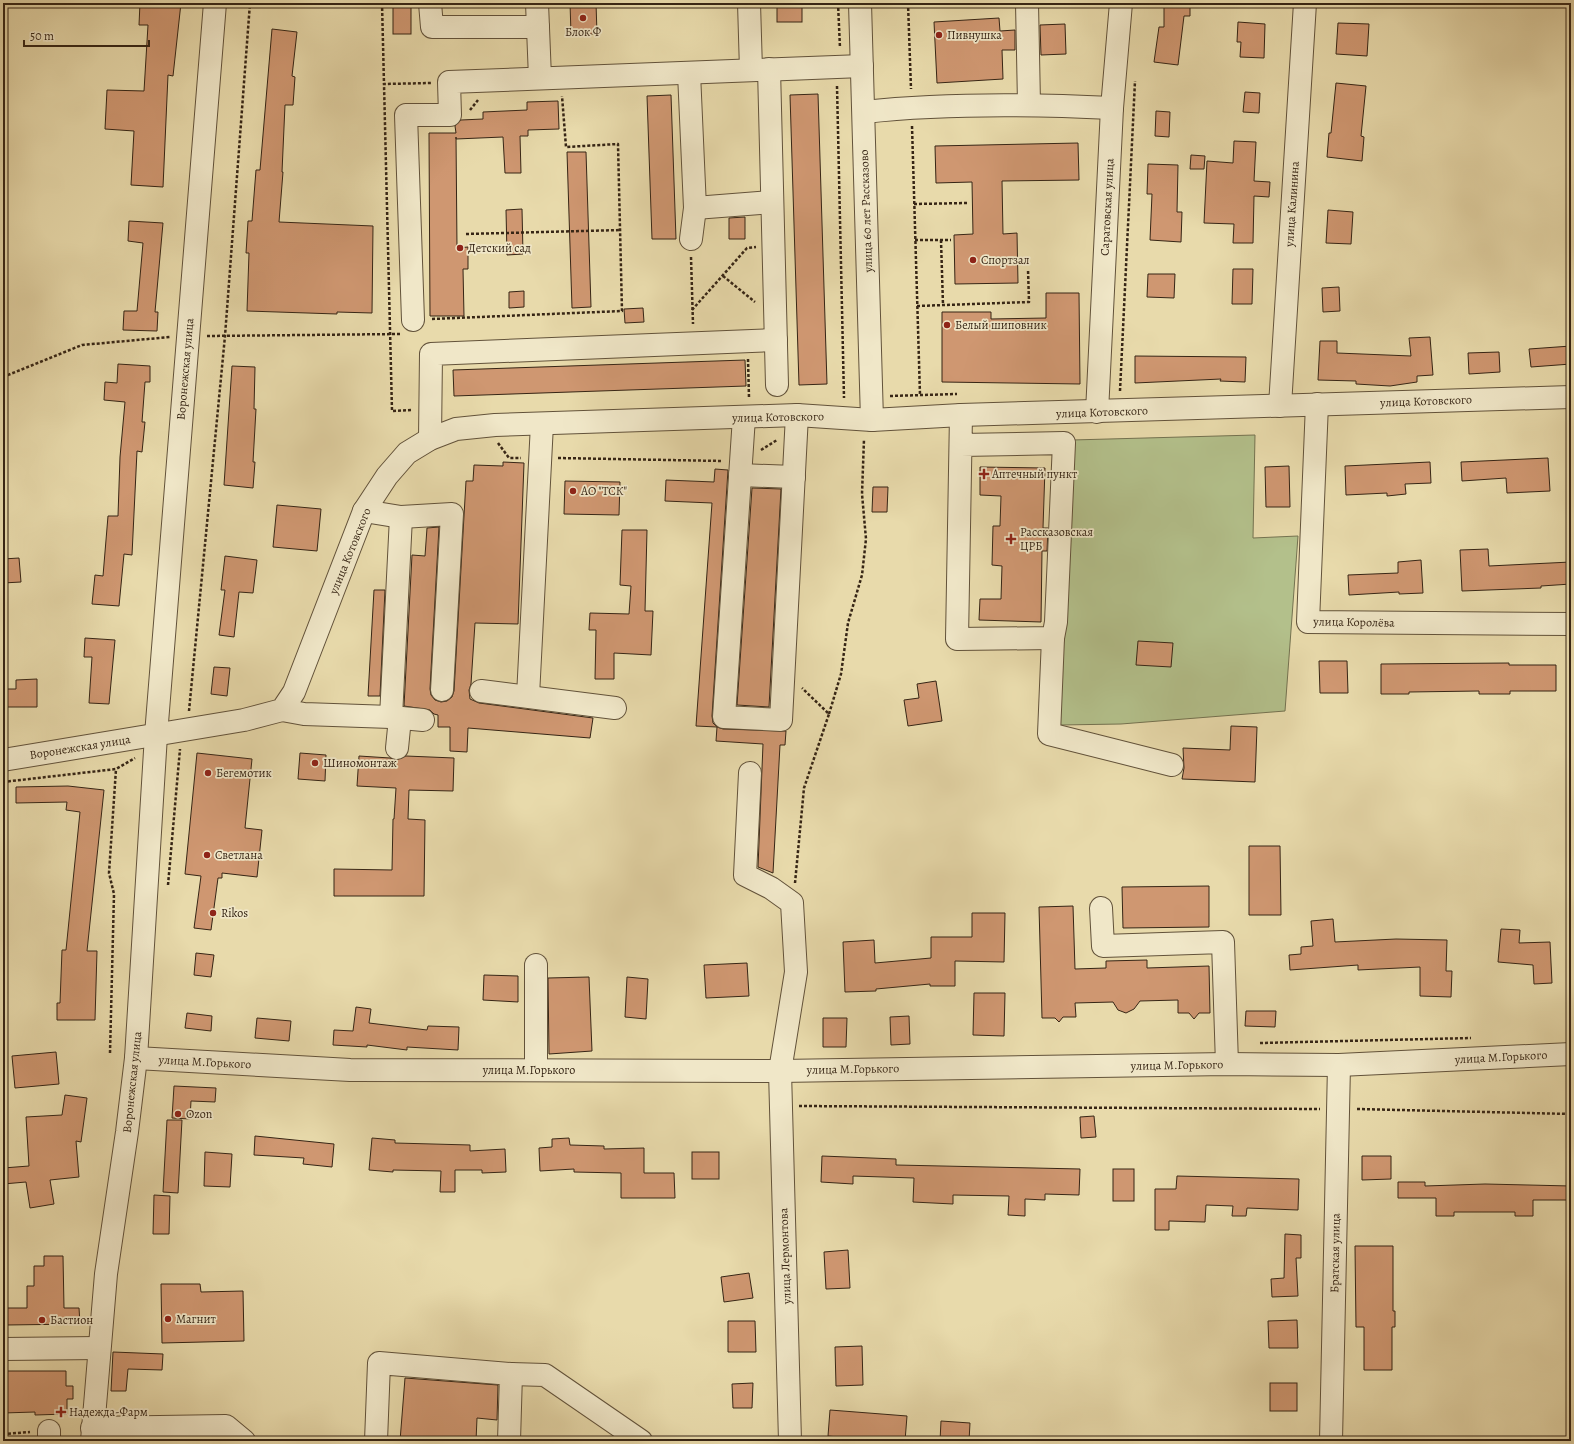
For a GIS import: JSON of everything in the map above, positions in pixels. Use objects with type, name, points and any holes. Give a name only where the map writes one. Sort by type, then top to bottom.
[{"type":"street","name":"Воронежская улица","points":[[92,1435],[106,1274],[127,1132],[136,1058],[156,741],[214,3]]},
{"type":"street","points":[[430,3],[432,26],[538,27]]},
{"type":"street","points":[[536,3],[540,78]]},
{"type":"street","points":[[749,3],[760,70],[772,202],[777,385]]},
{"type":"street","name":"улица 60 лет Рассказово","points":[[860,3],[864,112],[868,419]]},
{"type":"street","points":[[1027,3],[1029,104]]},
{"type":"street","name":"Саратовская улица","points":[[1097,412],[1112,108],[1121,3]]},
{"type":"street","name":"улица Калинина","points":[[1280,406],[1305,3]]},
{"type":"street","points":[[413,320],[406,115],[450,115],[449,82],[862,66]]},
{"type":"street","points":[[689,72],[695,208],[691,239]]},
{"type":"street","points":[[864,112],[911,107],[1029,104],[1112,108]]},
{"type":"street","points":[[695,208],[772,202]]},
{"type":"street","points":[[430,440],[431,354],[776,340]]},
{"type":"street","name":"улица Котовского","points":[[282,710],[294,692],[364,511],[387,476],[407,453],[430,440],[456,429],[495,424],[542,424],[746,409],[797,415],[868,419],[1571,397]]},
{"type":"street","name":"улица Королёва","points":[[1317,404],[1308,622],[1571,624]]},
{"type":"street","points":[[746,409],[740,475],[724,717],[781,720],[797,415]]},
{"type":"street","points":[[961,415],[956,639],[1053,638]]},
{"type":"street","points":[[528,696],[542,424]]},
{"type":"street","points":[[960,445],[1064,443],[1056,622],[1053,638],[1049,734],[1172,765]]},
{"type":"street","points":[[740,475],[794,477]]},
{"type":"street","points":[[364,511],[401,517],[452,514],[442,690]]},
{"type":"street","points":[[397,748],[395,717],[401,517]]},
{"type":"street","points":[[481,691],[615,708]]},
{"type":"street","points":[[156,741],[187,730],[244,720],[282,710],[304,714],[395,717],[423,720]]},
{"type":"street","name":"Воронежская улица","points":[[3,760],[156,741]]},
{"type":"street","points":[[750,773],[745,875],[771,888],[792,903]]},
{"type":"street","name":"улица Лермонтова","points":[[790,1441],[780,1071],[796,972],[792,903]]},
{"type":"street","points":[[1101,908],[1103,946],[1223,942],[1227,1064]]},
{"type":"street","points":[[536,965],[536,1070]]},
{"type":"street","name":"улица М.Горького","points":[[136,1058],[350,1070],[780,1071],[1227,1064],[1339,1065],[1571,1054]]},
{"type":"street","name":"Братская улица","points":[[1331,1441],[1339,1065]]},
{"type":"street","points":[[3,1348],[99,1348]]},
{"type":"street","points":[[376,1441],[379,1363],[511,1374],[545,1375],[641,1441]]},
{"type":"street","points":[[509,1441],[511,1374]]},
{"type":"street","points":[[92,1435],[226,1426],[244,1441]]},
{"type":"path","points":[[168,886],[181,744],[187,730],[224,336],[250,3]]},
{"type":"path","points":[[382,3],[384,84]]},
{"type":"path","points":[[838,3],[840,67],[837,77],[844,398]]},
{"type":"path","points":[[908,3],[920,395]]},
{"type":"path","points":[[1121,391],[1136,74]]},
{"type":"path","points":[[390,334],[413,334],[413,320],[622,311],[618,144],[566,147],[562,93]]},
{"type":"path","points":[[450,115],[465,115],[480,99]]},
{"type":"path","points":[[914,204],[968,202]]},
{"type":"path","points":[[466,234],[621,230]]},
{"type":"path","points":[[691,239],[693,343]]},
{"type":"path","points":[[915,240],[951,240]]},
{"type":"path","points":[[941,240],[943,305]]},
{"type":"path","points":[[692,310],[748,248],[773,246]]},
{"type":"path","points":[[917,306],[1029,302],[1028,269]]},
{"type":"path","points":[[723,276],[775,318]]},
{"type":"path","points":[[746,409],[748,341]]},
{"type":"path","points":[[792,903],[798,862],[804,788],[841,674],[848,623],[862,575],[866,539],[862,494],[868,419]]},
{"type":"path","points":[[784,671],[829,714]]},
{"type":"path","points":[[3,782],[116,769],[156,741]]},
{"type":"path","points":[[110,1053],[114,894],[109,873],[116,769]]},
{"type":"path","points":[[792,1106],[1338,1109],[1571,1114]]},
{"type":"green space","points":[[1255,435],[1253,538],[1298,536],[1285,711],[1121,724],[1060,725],[1072,440]]},
{"type":"building","points":[[140,3],[181,3],[173,76],[168,75],[163,187],[131,185],[134,131],[105,129],[107,90],[144,91],[148,25],[139,25]]},
{"type":"building","points":[[393,3],[411,3],[411,34],[393,34]]},
{"type":"building","name":"Блок Ф","points":[[570,3],[596,3],[597,34],[571,34]]},
{"type":"building","points":[[777,3],[802,3],[802,22],[777,22]]},
{"type":"building","points":[[1164,3],[1190,3],[1190,16],[1184,16],[1178,65],[1154,62],[1159,27],[1164,27]]},
{"type":"building","points":[[999,18],[1000,31],[1015,30],[1015,50],[1002,50],[1003,79],[937,83],[934,22]]},
{"type":"building","points":[[1238,22],[1265,24],[1264,58],[1240,57],[1241,42],[1237,42]]},
{"type":"building","points":[[1338,23],[1369,24],[1367,56],[1336,54]]},
{"type":"building","points":[[1065,24],[1066,54],[1041,55],[1040,25]]},
{"type":"building","points":[[272,29],[297,32],[292,76],[295,77],[293,105],[285,105],[283,172],[279,222],[373,226],[372,313],[337,312],[337,314],[247,311],[249,253],[246,253],[248,221],[252,221],[256,170],[260,170]]},
{"type":"building","points":[[1336,83],[1366,86],[1361,136],[1364,137],[1362,161],[1327,157]]},
{"type":"building","points":[[1245,92],[1260,93],[1259,113],[1243,112]]},
{"type":"building","points":[[818,94],[827,384],[799,385],[790,95]]},
{"type":"building","points":[[671,95],[676,239],[652,239],[647,96]]},
{"type":"building","points":[[558,101],[559,129],[528,130],[528,136],[520,136],[521,173],[505,173],[503,137],[456,139],[457,248],[468,247],[468,269],[463,269],[464,316],[430,316],[429,133],[456,133],[455,126],[461,120],[483,119],[483,112],[527,110],[527,102]]},
{"type":"building","points":[[1156,111],[1170,112],[1169,137],[1155,136]]},
{"type":"building","points":[[1234,141],[1256,142],[1254,181],[1270,182],[1269,197],[1254,196],[1253,243],[1233,243],[1234,224],[1204,223],[1207,161],[1233,163]]},
{"type":"building","points":[[1078,143],[1079,180],[1002,181],[1003,234],[1017,233],[1018,283],[955,284],[954,235],[973,234],[972,182],[936,183],[935,146]]},
{"type":"building","points":[[567,152],[586,152],[591,307],[572,308]]},
{"type":"building","points":[[1191,155],[1205,156],[1204,169],[1190,169]]},
{"type":"building","points":[[1148,164],[1178,165],[1177,212],[1182,212],[1181,242],[1150,240],[1152,194],[1147,194]]},
{"type":"building","points":[[522,209],[523,254],[507,255],[506,210]]},
{"type":"building","points":[[1328,210],[1353,212],[1351,244],[1326,243]]},
{"type":"building","points":[[745,217],[745,239],[729,239],[729,218]]},
{"type":"building","points":[[129,221],[163,223],[155,312],[158,312],[157,331],[123,330],[124,311],[137,311],[143,243],[128,241]]},
{"type":"building","points":[[1233,269],[1253,269],[1252,304],[1232,304]]},
{"type":"building","points":[[1148,274],[1175,274],[1174,298],[1147,297]]},
{"type":"building","points":[[1339,287],[1340,311],[1323,312],[1322,288]]},
{"type":"building","points":[[524,291],[524,307],[509,308],[509,292]]},
{"type":"building","points":[[1046,293],[1079,293],[1080,384],[942,382],[942,312],[991,312],[991,319],[1046,318]]},
{"type":"building","points":[[643,308],[644,322],[625,323],[624,309]]},
{"type":"building","points":[[1430,337],[1433,375],[1417,376],[1417,382],[1390,386],[1356,384],[1356,381],[1318,380],[1320,341],[1337,341],[1337,353],[1411,356],[1409,338]]},
{"type":"building","points":[[1571,346],[1571,364],[1531,367],[1529,349]]},
{"type":"building","points":[[1499,352],[1500,372],[1469,374],[1468,353]]},
{"type":"building","points":[[1135,356],[1246,357],[1245,382],[1220,381],[1221,379],[1135,383]]},
{"type":"building","points":[[745,360],[746,386],[454,396],[453,370]]},
{"type":"building","points":[[118,364],[150,366],[150,382],[145,382],[142,422],[145,422],[142,452],[137,451],[132,555],[124,554],[119,606],[92,604],[95,575],[103,576],[108,516],[118,516],[120,457],[125,402],[104,400],[105,382],[117,383]]},
{"type":"building","points":[[232,366],[255,367],[254,409],[256,409],[253,488],[224,485]]},
{"type":"building","points":[[1548,458],[1550,491],[1507,493],[1506,478],[1462,481],[1461,462]]},
{"type":"building","points":[[503,462],[524,463],[518,624],[475,623],[471,684],[469,690],[470,699],[479,703],[593,718],[590,738],[468,728],[467,752],[450,751],[450,727],[438,727],[438,715],[434,714],[430,710],[404,706],[412,555],[425,556],[427,528],[439,527],[430,689],[431,695],[435,700],[441,702],[447,701],[452,697],[454,691],[466,481],[473,481],[474,465],[503,466]]},
{"type":"building","points":[[1430,462],[1431,483],[1405,484],[1406,494],[1387,496],[1387,493],[1346,495],[1345,466]]},
{"type":"building","points":[[1289,466],[1290,507],[1266,507],[1265,467]]},
{"type":"building","points":[[980,467],[1045,468],[1043,528],[1048,528],[1047,551],[1042,551],[1041,622],[979,620],[980,599],[1001,599],[1002,566],[992,565],[993,526],[1000,526],[1001,496],[980,495]]},
{"type":"building","points":[[715,469],[728,470],[712,716],[713,723],[717,727],[696,726],[712,503],[665,501],[666,480],[714,482]]},
{"type":"building","points":[[565,481],[620,482],[619,515],[564,514]]},
{"type":"building","points":[[873,487],[888,487],[887,512],[872,512]]},
{"type":"building","points":[[752,488],[781,489],[769,707],[737,705]]},
{"type":"building","points":[[277,505],[321,509],[317,551],[273,547]]},
{"type":"building","points":[[622,530],[647,530],[645,611],[653,611],[651,655],[614,653],[614,679],[595,679],[596,630],[589,630],[590,613],[629,614],[631,586],[620,585]]},
{"type":"building","points":[[1488,549],[1489,566],[1571,562],[1571,584],[1541,586],[1541,588],[1462,591],[1460,550]]},
{"type":"building","points":[[225,556],[257,560],[253,593],[239,592],[234,637],[219,635],[225,590],[221,590]]},
{"type":"building","points":[[19,558],[21,582],[3,583],[3,559]]},
{"type":"building","points":[[1421,560],[1423,593],[1399,594],[1399,592],[1349,595],[1348,575],[1398,573],[1398,562]]},
{"type":"building","points":[[374,590],[385,590],[380,696],[368,696]]},
{"type":"building","points":[[85,638],[115,640],[109,704],[89,703],[92,657],[84,657]]},
{"type":"building","points":[[1138,641],[1173,643],[1171,667],[1136,665]]},
{"type":"building","points":[[1319,661],[1347,661],[1348,693],[1320,693]]},
{"type":"building","points":[[1509,663],[1509,665],[1556,665],[1556,691],[1510,691],[1510,694],[1479,694],[1479,691],[1381,694],[1381,664]]},
{"type":"building","points":[[214,667],[230,668],[227,696],[211,694]]},
{"type":"building","points":[[37,679],[37,707],[3,707],[3,689],[16,689],[16,680]]},
{"type":"building","points":[[936,681],[942,721],[908,726],[904,700],[919,698],[917,684]]},
{"type":"building","points":[[1231,726],[1257,727],[1255,782],[1182,779],[1184,768],[1183,748],[1230,750]]},
{"type":"building","points":[[717,727],[723,729],[786,731],[785,745],[780,745],[773,873],[758,867],[763,744],[716,741]]},
{"type":"building","points":[[197,753],[252,759],[245,828],[262,830],[257,877],[222,873],[222,878],[218,878],[211,930],[194,928],[201,876],[185,874]]},
{"type":"building","points":[[300,753],[326,755],[325,781],[298,779]]},
{"type":"building","points":[[359,756],[390,758],[396,760],[406,756],[454,758],[453,791],[409,790],[408,819],[425,820],[424,896],[334,896],[334,869],[392,870],[393,819],[396,788],[357,786]]},
{"type":"building","points":[[68,786],[104,790],[87,951],[97,951],[95,1020],[57,1020],[57,1003],[60,1003],[62,950],[66,950],[80,812],[66,810],[67,802],[16,803],[16,787]]},
{"type":"building","points":[[1249,846],[1280,846],[1281,915],[1249,915]]},
{"type":"building","points":[[1209,886],[1209,927],[1123,928],[1122,887]]},
{"type":"building","points":[[1073,906],[1075,969],[1106,968],[1106,961],[1147,960],[1147,968],[1209,966],[1210,1013],[1199,1013],[1194,1019],[1189,1013],[1178,1013],[1178,1000],[1140,1001],[1134,1009],[1126,1013],[1118,1010],[1113,1002],[1075,1003],[1076,1017],[1063,1017],[1059,1022],[1055,1018],[1042,1018],[1039,907]]},
{"type":"building","points":[[972,913],[1005,913],[1004,962],[955,961],[955,986],[930,986],[930,984],[876,989],[876,991],[845,992],[843,942],[874,940],[875,963],[931,958],[931,937],[972,937]]},
{"type":"building","points":[[1333,919],[1335,942],[1396,939],[1447,940],[1446,971],[1452,971],[1451,997],[1420,996],[1420,967],[1358,970],[1358,965],[1290,970],[1289,955],[1301,954],[1301,947],[1313,946],[1311,921]]},
{"type":"building","points":[[1501,929],[1520,930],[1519,943],[1550,942],[1552,983],[1534,984],[1533,965],[1498,962]]},
{"type":"building","points":[[196,953],[214,955],[211,977],[194,975]]},
{"type":"building","points":[[747,963],[749,996],[706,998],[704,965]]},
{"type":"building","points":[[484,975],[518,976],[518,1002],[483,1000]]},
{"type":"building","points":[[589,977],[592,1051],[549,1054],[548,978]]},
{"type":"building","points":[[627,977],[648,979],[646,1019],[625,1017]]},
{"type":"building","points":[[974,993],[1005,993],[1004,1036],[973,1035]]},
{"type":"building","points":[[356,1007],[371,1009],[369,1023],[427,1030],[428,1026],[459,1027],[458,1050],[407,1047],[407,1050],[367,1045],[367,1047],[333,1045],[334,1030],[353,1031]]},
{"type":"building","points":[[1246,1011],[1276,1011],[1275,1027],[1245,1026]]},
{"type":"building","points":[[187,1013],[212,1016],[211,1031],[185,1028]]},
{"type":"building","points":[[909,1016],[910,1044],[891,1045],[890,1017]]},
{"type":"building","points":[[257,1018],[291,1021],[289,1041],[255,1038]]},
{"type":"building","points":[[823,1018],[847,1018],[846,1047],[823,1047]]},
{"type":"building","points":[[56,1052],[59,1084],[15,1088],[12,1056]]},
{"type":"building","points":[[174,1086],[216,1088],[215,1102],[191,1101],[190,1119],[172,1118]]},
{"type":"building","points":[[65,1095],[87,1098],[81,1142],[76,1141],[79,1177],[50,1180],[54,1204],[30,1208],[26,1182],[3,1184],[3,1168],[29,1166],[26,1117],[62,1115]]},
{"type":"building","points":[[1094,1116],[1096,1137],[1081,1138],[1080,1117]]},
{"type":"building","points":[[167,1120],[182,1120],[178,1193],[163,1192]]},
{"type":"building","points":[[255,1136],[334,1144],[332,1167],[303,1164],[304,1158],[254,1155]]},
{"type":"building","points":[[372,1138],[395,1140],[395,1143],[470,1145],[470,1151],[505,1149],[506,1172],[482,1173],[482,1170],[455,1170],[455,1192],[440,1192],[441,1171],[393,1170],[393,1172],[369,1170]]},
{"type":"building","points":[[569,1138],[570,1145],[604,1146],[604,1149],[644,1148],[644,1173],[674,1173],[675,1198],[621,1198],[621,1173],[574,1172],[574,1169],[540,1171],[539,1148],[552,1147],[552,1139]]},
{"type":"building","points":[[205,1152],[232,1154],[230,1187],[204,1186]]},
{"type":"building","points":[[692,1152],[719,1152],[719,1179],[692,1179]]},
{"type":"building","points":[[822,1156],[896,1159],[896,1165],[1080,1169],[1079,1195],[1045,1194],[1045,1200],[1025,1199],[1025,1216],[1008,1215],[1009,1196],[953,1195],[953,1204],[913,1202],[914,1178],[853,1176],[853,1184],[821,1182]]},
{"type":"building","points":[[1362,1156],[1391,1156],[1391,1179],[1362,1180]]},
{"type":"building","points":[[1113,1169],[1134,1169],[1134,1201],[1113,1201]]},
{"type":"building","points":[[1177,1176],[1299,1179],[1298,1210],[1247,1208],[1246,1216],[1232,1216],[1233,1206],[1206,1205],[1205,1222],[1169,1221],[1169,1230],[1155,1230],[1155,1189],[1176,1189]]},
{"type":"building","points":[[1398,1182],[1425,1182],[1425,1186],[1485,1184],[1571,1186],[1571,1200],[1533,1200],[1533,1216],[1515,1216],[1515,1212],[1454,1212],[1454,1216],[1436,1216],[1436,1198],[1398,1198]]},
{"type":"building","points":[[154,1195],[170,1196],[169,1234],[153,1234]]},
{"type":"building","points":[[1285,1234],[1301,1235],[1301,1258],[1296,1258],[1298,1296],[1272,1297],[1271,1279],[1284,1278]]},
{"type":"building","points":[[1355,1246],[1393,1246],[1393,1311],[1395,1311],[1395,1327],[1392,1327],[1392,1370],[1364,1370],[1364,1327],[1356,1327]]},
{"type":"building","points":[[848,1250],[850,1288],[826,1289],[824,1252]]},
{"type":"building","points":[[44,1256],[63,1256],[64,1308],[79,1308],[80,1324],[6,1325],[6,1308],[27,1308],[27,1286],[34,1286],[34,1266],[44,1266]]},
{"type":"building","points":[[749,1273],[753,1298],[724,1302],[721,1277]]},
{"type":"building","points":[[161,1284],[200,1284],[201,1292],[243,1291],[244,1341],[162,1343]]},
{"type":"building","points":[[1297,1320],[1298,1348],[1269,1348],[1268,1321]]},
{"type":"building","points":[[728,1321],[755,1321],[756,1352],[728,1352]]},
{"type":"building","points":[[862,1346],[863,1385],[836,1386],[835,1347]]},
{"type":"building","points":[[113,1352],[163,1354],[162,1370],[128,1369],[126,1391],[111,1391]]},
{"type":"building","points":[[3,1371],[66,1371],[66,1386],[73,1386],[73,1399],[67,1399],[67,1414],[35,1415],[35,1412],[3,1413]]},
{"type":"building","points":[[405,1378],[498,1385],[497,1420],[477,1418],[476,1441],[400,1441]]},
{"type":"building","points":[[753,1383],[752,1408],[733,1408],[732,1384]]},
{"type":"building","points":[[1270,1383],[1297,1383],[1297,1411],[1270,1411]]},
{"type":"building","points":[[830,1410],[907,1416],[905,1441],[879,1441],[828,1436]]},
{"type":"building","points":[[941,1421],[970,1423],[969,1441],[940,1441]]},
{"type":"place","name":"Блок Ф","points":[[583,18]]},
{"type":"place","name":"Пивнушка","points":[[939,35]]},
{"type":"place","name":"Детский сад","points":[[460,248]]},
{"type":"place","name":"Спортзал","points":[[973,260]]},
{"type":"place","name":"Белый шиповник","points":[[947,325]]},
{"type":"place","name":"Аптечный пункт","points":[[984,474]]},
{"type":"place","name":"АО \"ТСК\"","points":[[573,491]]},
{"type":"place","name":"Рассказовская ЦРБ","points":[[1011,539]]},
{"type":"place","name":"Шиномонтаж","points":[[315,763]]},
{"type":"place","name":"Бегемотик","points":[[208,773]]},
{"type":"place","name":"Светлана","points":[[207,855]]},
{"type":"place","name":"Rikos","points":[[213,913]]},
{"type":"place","name":"Ozon","points":[[178,1114]]},
{"type":"place","name":"Магнит","points":[[168,1319]]},
{"type":"place","name":"Бастион","points":[[42,1320]]},
{"type":"place","name":"Надежда-Фарм","points":[[61,1412]]}]
